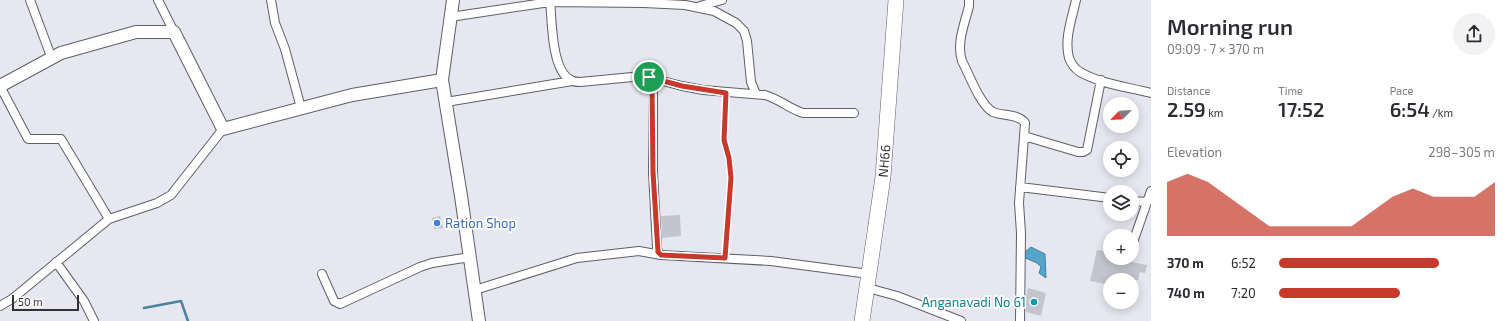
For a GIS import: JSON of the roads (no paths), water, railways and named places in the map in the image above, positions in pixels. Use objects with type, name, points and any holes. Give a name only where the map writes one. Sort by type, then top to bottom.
[{"type":"highway","name":"NH66","points":[[862,321],[883,177],[896,0]]},
{"type":"street","points":[[30,0],[52,59]]},
{"type":"street","points":[[158,0],[223,129]]},
{"type":"street","points":[[271,0],[275,23],[285,49],[300,108]]},
{"type":"street","points":[[453,0],[442,80],[479,321]]},
{"type":"street","points":[[697,7],[722,0]]},
{"type":"street","points":[[969,0],[960,45],[962,61],[980,98],[993,112],[1024,120],[1026,123],[1018,203],[1021,233],[1020,321]]},
{"type":"street","points":[[1076,0],[1069,31],[1069,58],[1073,66],[1079,72],[1101,80],[1151,93]]},
{"type":"street","points":[[450,17],[550,1],[644,3],[697,7],[714,10],[726,16],[744,31],[747,41],[752,82],[756,94]]},
{"type":"street","points":[[550,1],[554,48],[558,61],[566,77],[572,81]]},
{"type":"street","points":[[109,219],[61,139],[28,139],[0,86],[61,53],[136,32],[174,32]]},
{"type":"street","points":[[446,102],[572,81],[580,82],[643,76],[682,86],[726,93],[756,94],[774,98],[796,111],[803,113],[854,113]]},
{"type":"street","points":[[649,77],[652,85],[653,172],[657,248],[661,255]]},
{"type":"street","points":[[0,306],[12,299],[109,219],[157,203],[171,194],[223,129],[352,95],[442,80]]},
{"type":"street","points":[[1024,136],[1078,152],[1084,152],[1086,150],[1101,80]]},
{"type":"street","points":[[1020,187],[1103,197]]},
{"type":"street","points":[[1138,229],[1151,191]]},
{"type":"street","points":[[1139,201],[1147,202]]},
{"type":"street","points":[[475,290],[577,258],[639,251],[661,255],[771,261],[869,281],[896,296],[961,321]]},
{"type":"street","points":[[322,274],[334,301],[340,304],[420,267],[432,263],[470,257]]},
{"type":"street","points":[[56,262],[84,301],[94,321]]},
{"type":"lane","points":[[725,258],[731,178],[729,158],[724,140],[726,93]]},
{"type":"water","points":[[1031,247],[1045,254],[1046,278],[1039,273],[1041,267],[1037,263],[1023,257],[1025,252]]},
{"type":"waterway","points":[[144,308],[181,301],[188,321]]},
{"type":"place","name":"Ration Shop","points":[[437,223]]},
{"type":"place","name":"Anganavadi No 61","points":[[1034,302]]}]
